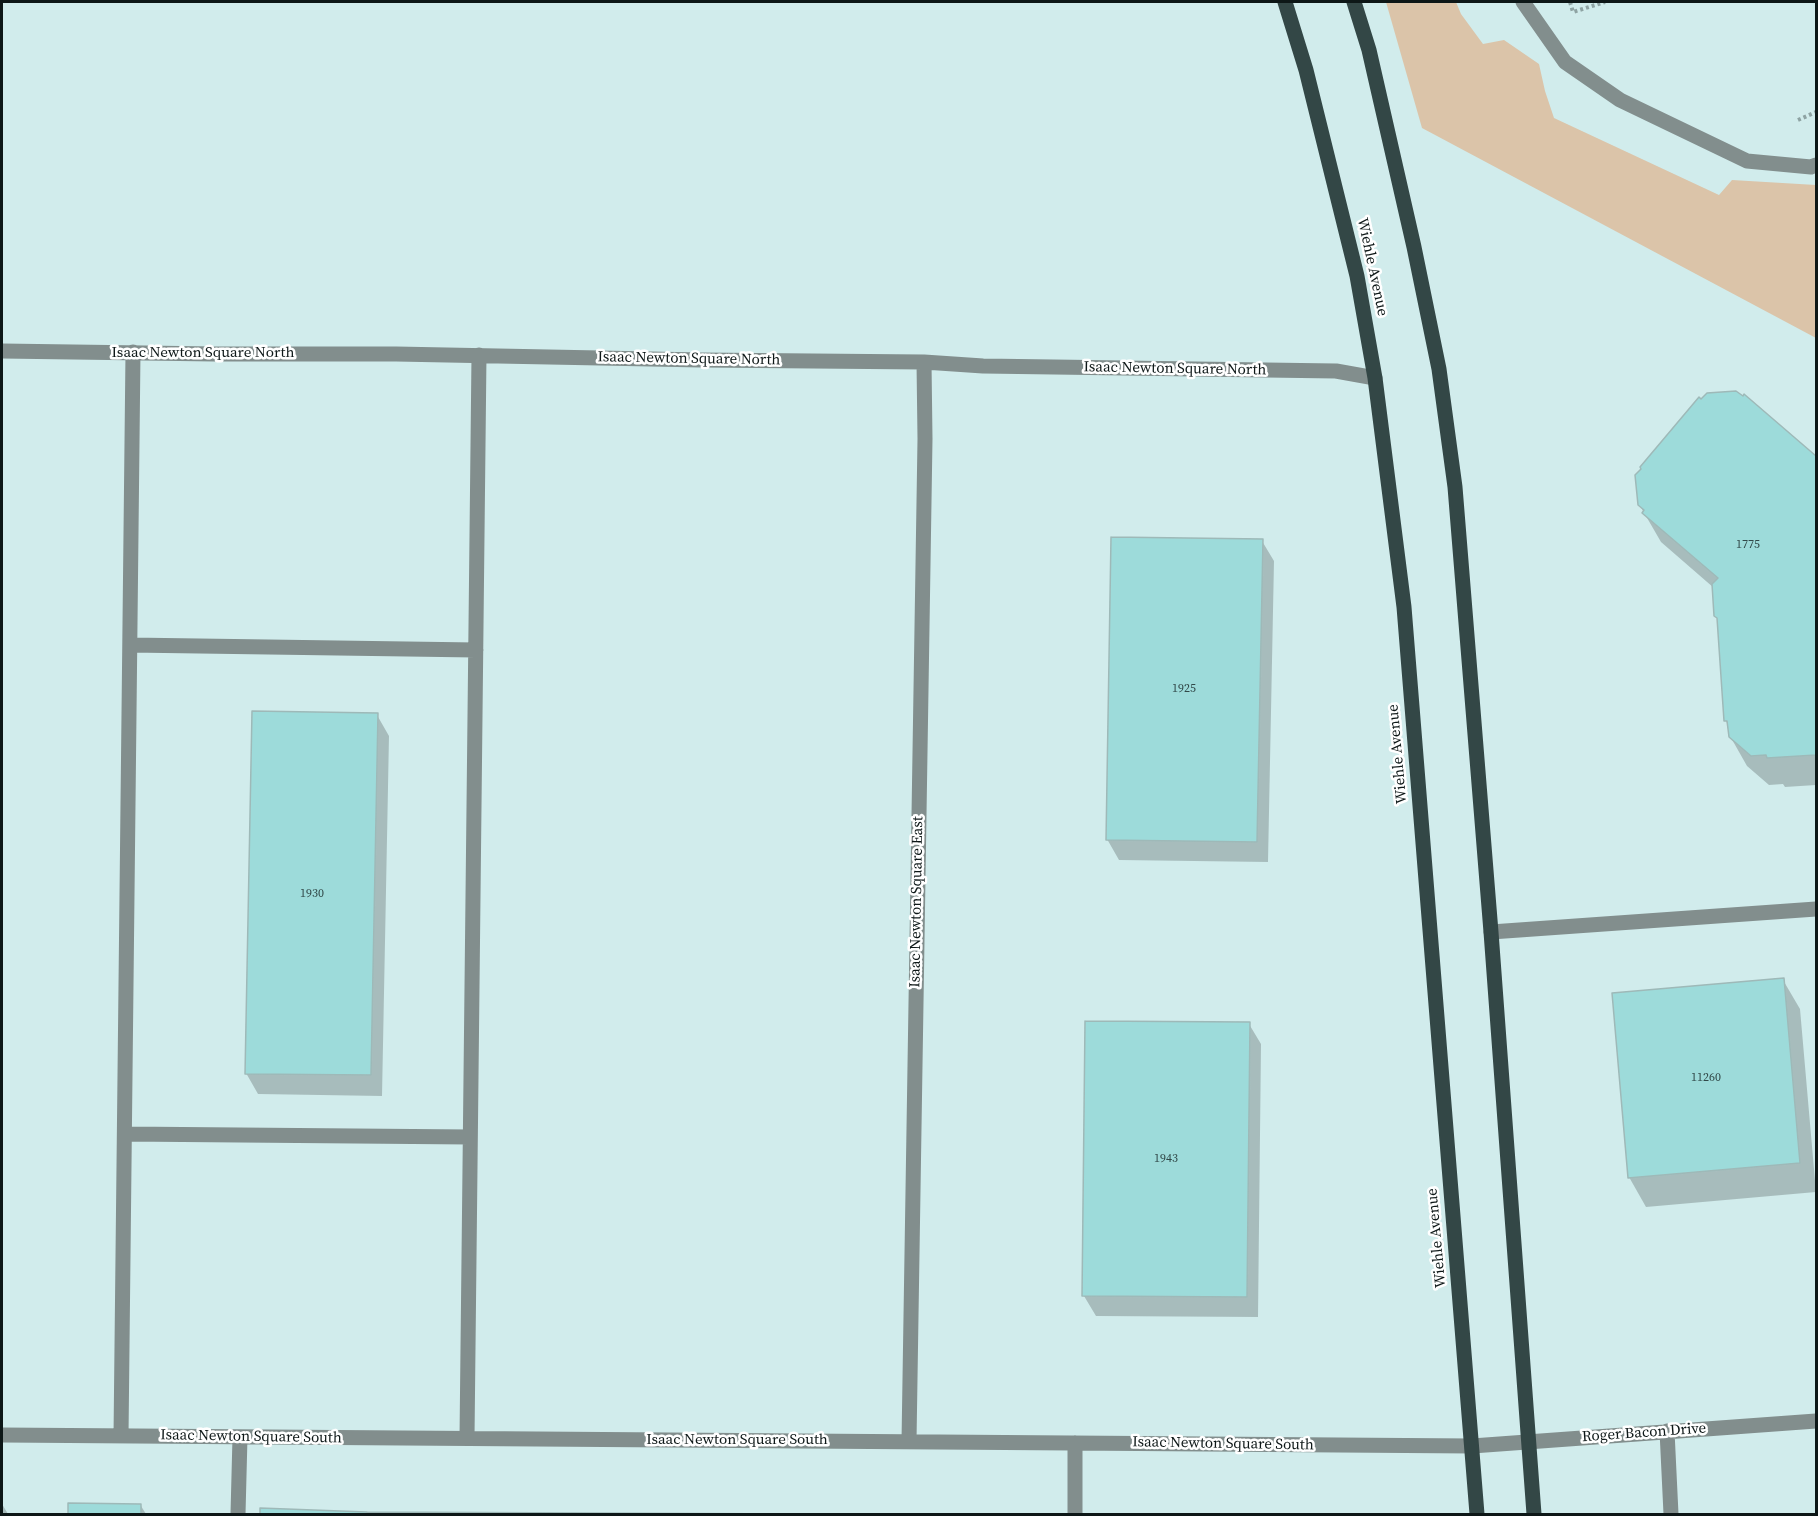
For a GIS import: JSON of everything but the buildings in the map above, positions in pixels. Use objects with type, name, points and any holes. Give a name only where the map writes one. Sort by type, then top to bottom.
[{"type":"main road","name":"Wiehle Avenue","points":[[1285,2],[1306,70],[1357,276],[1375,378],[1404,607],[1477,1515]]},
{"type":"main road","points":[[1354,2],[1371,60],[1414,247],[1439,369],[1455,487],[1534,1515]]},
{"type":"street","points":[[1523,2],[1565,62],[1620,100],[1747,161],[1811,167],[1816,165]]},
{"type":"street","name":"Isaac Newton Square North","points":[[2,351],[924,362],[983,366],[1336,371],[1375,378]]},
{"type":"street","points":[[122,1436],[133,352]]},
{"type":"street","points":[[467,1438],[478,355]]},
{"type":"street","name":"Isaac Newton Square East","points":[[909,1442],[925,450],[924,362]]},
{"type":"street","points":[[130,645],[476,650]]},
{"type":"street","points":[[1491,932],[1816,909]]},
{"type":"street","points":[[124,1134],[470,1137]]},
{"type":"street","name":"Roger Bacon Drive","points":[[1472,1446],[1816,1420]]},
{"type":"street","points":[[1667,1431],[1671,1515]]},
{"type":"street","name":"Isaac Newton Square South","points":[[2,1435],[1472,1446]]},
{"type":"street","points":[[238,1515],[240,1437]]},
{"type":"street","points":[[1075,1443],[1075,1515]]},
{"type":"path","points":[[1570,2],[1574,12],[1605,2]]},
{"type":"path","points":[[1798,120],[1816,112]]},
{"type":"shaded area","points":[[1386,2],[1456,2],[1461,14],[1483,44],[1504,40],[1539,64],[1554,118],[1719,195],[1732,180],[1816,185],[1816,338],[1422,128]]}]
